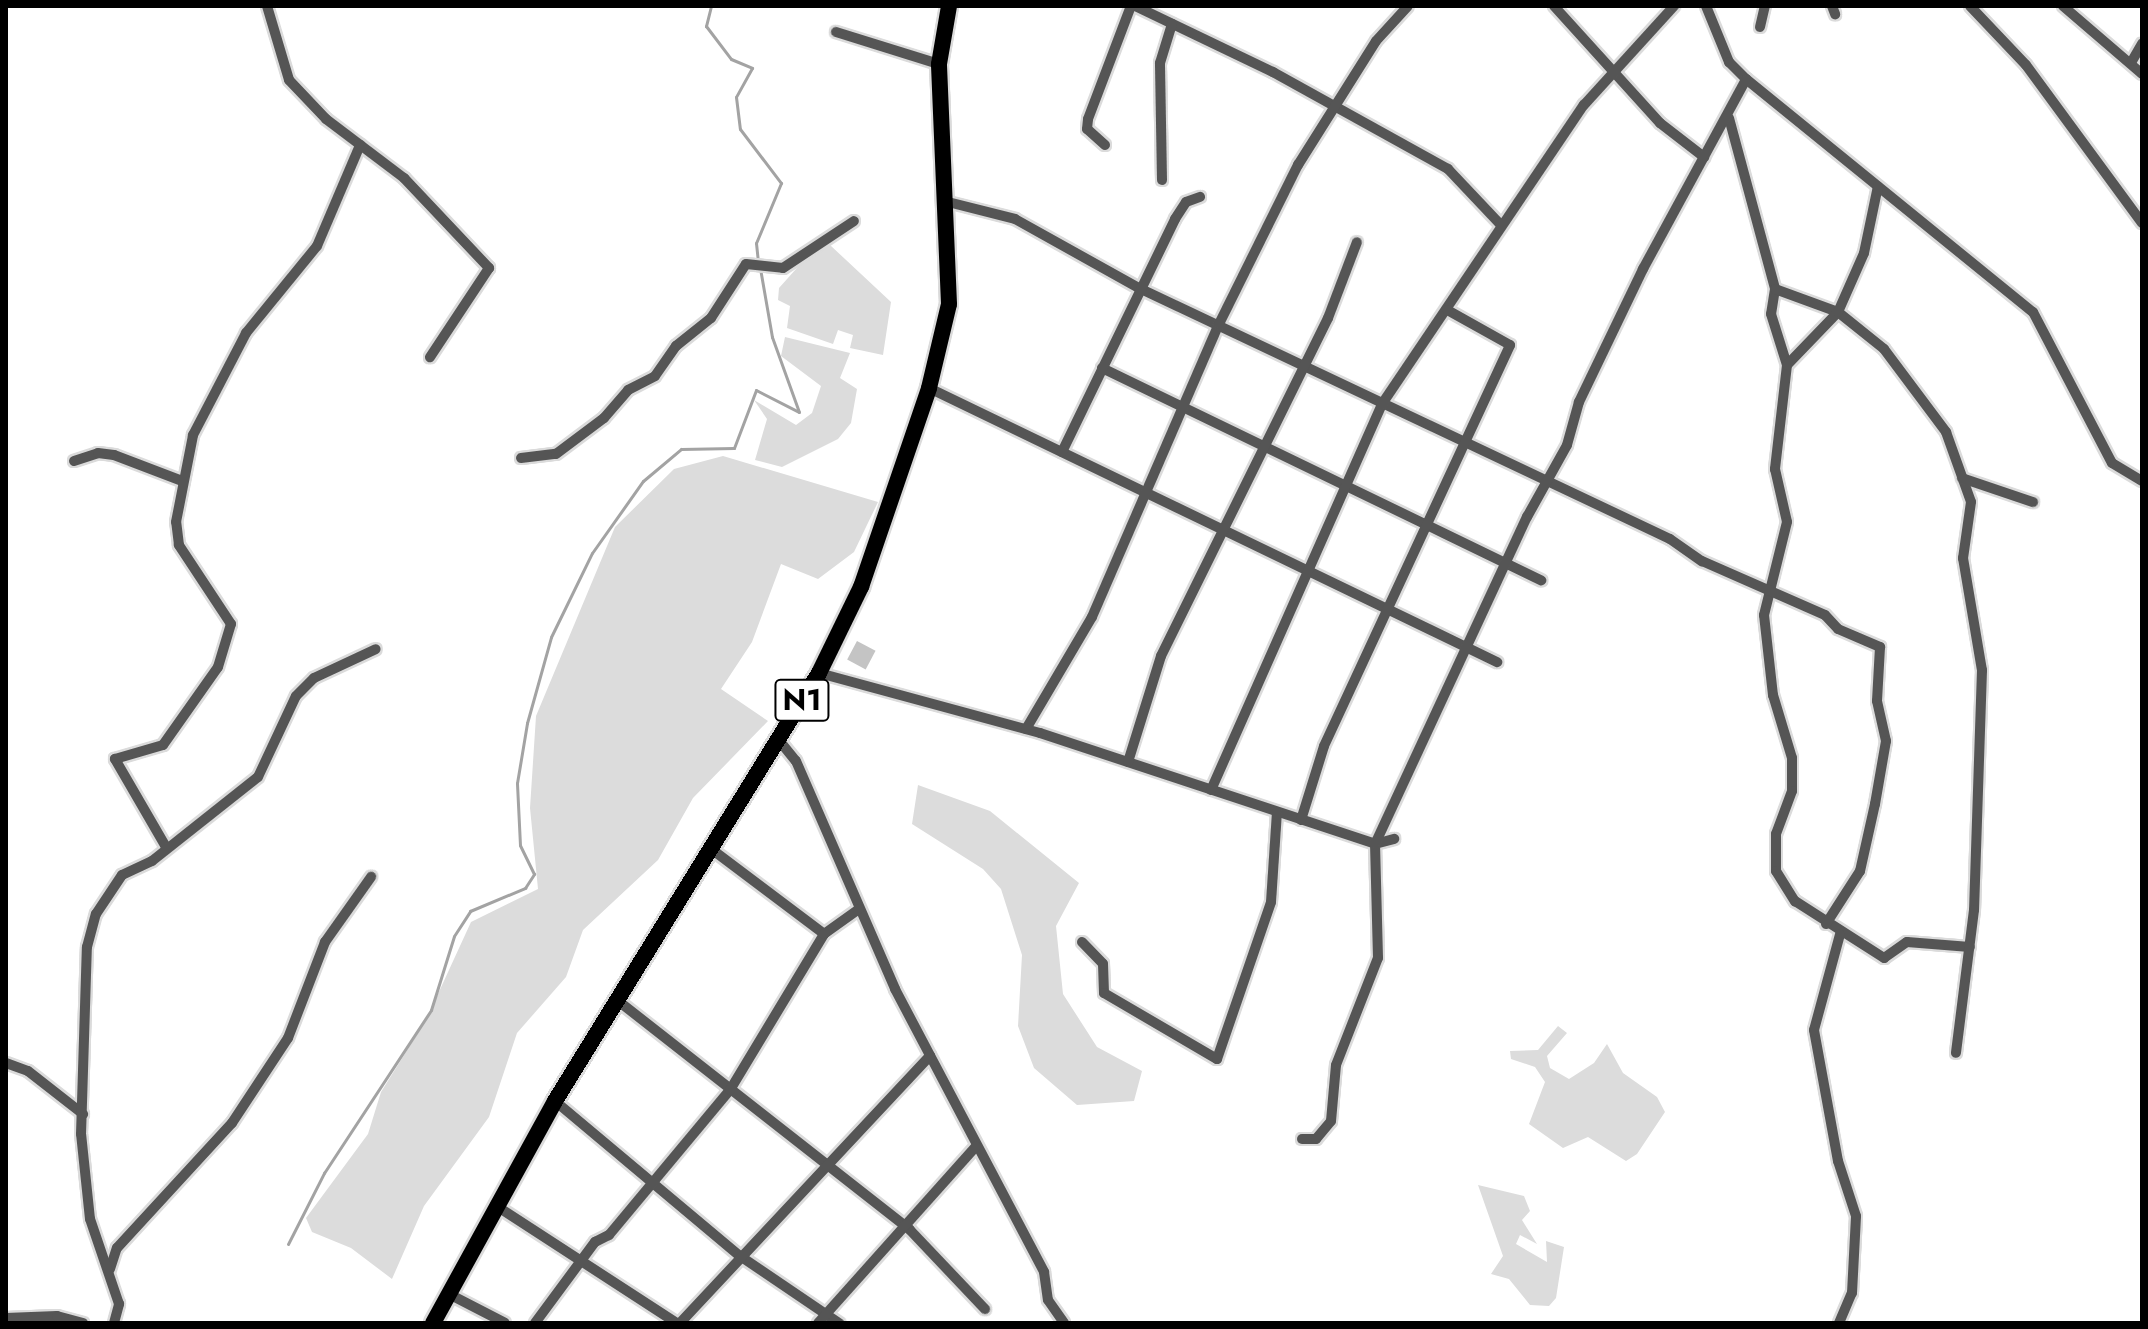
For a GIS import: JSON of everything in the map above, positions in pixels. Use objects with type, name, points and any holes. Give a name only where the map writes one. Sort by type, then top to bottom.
[{"type":"highway","name":"N1","points":[[433,1323],[445,1292],[555,1101],[819,673],[861,587],[929,388],[949,304],[948,202],[939,64],[949,6]]},
{"type":"street","points":[[267,6],[289,80],[360,145],[404,178],[489,268],[430,357]]},
{"type":"street","points":[[1105,145],[1087,129],[1088,119],[1133,6],[1333,104],[1448,169],[1501,225]]},
{"type":"street","points":[[1026,729],[1092,617],[1143,492],[1219,324],[1333,104],[1408,6]]},
{"type":"street","points":[[1554,6],[1660,123],[1704,157]]},
{"type":"street","points":[[1211,790],[1382,404],[1501,225],[1613,68],[1674,6]]},
{"type":"street","points":[[1706,6],[1729,62],[1746,79],[2033,312],[2112,463],[2142,481]]},
{"type":"street","points":[[1760,27],[1765,6]]},
{"type":"street","points":[[1970,6],[2026,65],[2142,223]]},
{"type":"street","points":[[2063,6],[2132,61],[2142,74]]},
{"type":"street","points":[[1162,180],[1160,63],[1172,24]]},
{"type":"street","points":[[836,32],[939,64]]},
{"type":"street","points":[[2132,61],[2142,44]]},
{"type":"street","points":[[1302,1139],[1316,1139],[1331,1121],[1336,1065],[1378,958],[1375,844],[1643,269],[1704,157],[1729,118],[1746,79]]},
{"type":"street","points":[[1729,118],[1775,289],[1771,314],[1787,365],[1775,469],[1787,522],[1767,587],[1773,695],[1792,769],[1792,791],[1776,834],[1776,871],[1795,901],[1840,934],[1884,958],[1907,942],[1970,947]]},
{"type":"street","points":[[166,847],[115,759],[163,745],[218,667],[231,624],[179,545],[182,481],[211,390],[283,281],[317,246],[360,145]]},
{"type":"street","points":[[1787,365],[1838,312],[1864,253],[1878,186]]},
{"type":"street","points":[[1062,452],[1182,208],[1200,197]]},
{"type":"street","points":[[948,202],[1015,219],[1141,289],[1219,324],[1464,446],[1767,587],[1880,647],[1877,701],[1886,741],[1875,804],[1860,871],[1826,924]]},
{"type":"street","points":[[521,458],[556,454],[604,418],[628,390],[647,382],[685,337],[706,324],[749,263],[769,270],[783,268],[854,221]]},
{"type":"street","points":[[1128,762],[1161,656],[1219,530],[1264,449],[1304,367],[1357,242]]},
{"type":"street","points":[[1775,289],[1838,312],[1884,349],[1946,432],[1971,502],[1963,558],[1982,670],[1970,947],[1956,1053]]},
{"type":"street","points":[[1301,820],[1324,746],[1510,345],[1447,310]]},
{"type":"street","points":[[1102,368],[1264,449],[1507,561],[1541,580]]},
{"type":"street","points":[[929,388],[1497,662]]},
{"type":"street","points":[[74,461],[114,455],[182,481]]},
{"type":"street","points":[[1962,478],[2033,502]]},
{"type":"street","points":[[114,1323],[119,1304],[110,1269],[90,1219],[83,1114],[87,947],[96,914],[122,875],[166,847],[258,777],[296,696],[314,678],[376,649]]},
{"type":"street","points":[[819,673],[1026,729],[1375,844],[1394,839]]},
{"type":"street","points":[[778,739],[796,761],[859,909],[930,1056],[1044,1272],[1048,1300],[1064,1323]]},
{"type":"street","points":[[1082,942],[1103,964],[1104,993],[1217,1059],[1271,902],[1277,812]]},
{"type":"street","points":[[710,848],[824,934]]},
{"type":"street","points":[[110,1269],[117,1248],[232,1123],[288,1038],[325,942],[371,877]]},
{"type":"street","points":[[535,1323],[730,1090],[824,934],[859,909]]},
{"type":"street","points":[[1839,1323],[1852,1293],[1856,1216],[1838,1161],[1814,1030],[1840,934]]},
{"type":"street","points":[[617,1000],[906,1227],[985,1309]]},
{"type":"street","points":[[495,1205],[678,1323],[829,1167],[930,1056]]},
{"type":"street","points":[[6,1063],[28,1071],[83,1114]]},
{"type":"street","points":[[555,1101],[740,1256],[839,1323]]},
{"type":"street","points":[[818,1323],[885,1243],[906,1227],[976,1146]]},
{"type":"street","points":[[445,1292],[505,1323]]},
{"type":"street","points":[[6,1318],[57,1316],[83,1323]]},
{"type":"shaded area","points":[[830,245],[891,302],[883,355],[850,348],[853,335],[838,330],[833,344],[787,328],[790,306],[778,300],[779,288],[813,250]]},
{"type":"shaded area","points":[[785,337],[850,353],[840,378],[857,389],[851,423],[838,439],[782,467],[755,460],[767,419],[754,400],[796,425],[812,413],[821,386],[781,356]]},
{"type":"shaded area","points":[[723,456],[878,502],[854,552],[818,579],[781,564],[752,642],[721,689],[768,721],[693,798],[658,860],[583,930],[566,977],[517,1033],[489,1117],[424,1206],[392,1279],[351,1248],[312,1232],[306,1218],[368,1134],[381,1092],[426,1020],[471,922],[538,889],[530,808],[536,716],[615,527],[674,469]]},
{"type":"shaded area","points":[[918,785],[990,811],[1079,883],[1056,926],[1063,994],[1097,1047],[1142,1071],[1134,1101],[1077,1105],[1034,1068],[1018,1026],[1022,955],[1001,889],[983,869],[912,824]]},
{"type":"shaded area","points":[[1558,1026],[1567,1033],[1547,1056],[1550,1068],[1569,1079],[1594,1063],[1607,1044],[1623,1073],[1657,1097],[1665,1112],[1637,1154],[1626,1161],[1588,1137],[1563,1148],[1529,1124],[1545,1082],[1535,1067],[1511,1059],[1510,1051],[1538,1050]]},
{"type":"shaded area","points":[[1478,1185],[1524,1196],[1530,1211],[1522,1220],[1537,1244],[1520,1235],[1516,1244],[1547,1262],[1546,1241],[1564,1247],[1556,1298],[1549,1306],[1530,1305],[1509,1279],[1491,1274],[1503,1256]]},
{"type":"building","points":[[857,641],[876,651],[866,669],[847,660]]},
{"type":"waterway","points":[[711,6],[706,26],[731,59],[752,68],[736,97],[740,129],[781,183],[756,243],[758,261]]},
{"type":"waterway","points":[[288,1244],[324,1173],[431,1010],[454,936],[470,911],[525,888],[534,874],[520,845],[517,783],[527,723],[551,637],[592,553],[643,481],[681,449],[734,448],[756,390],[799,412],[772,337],[760,268]]}]
